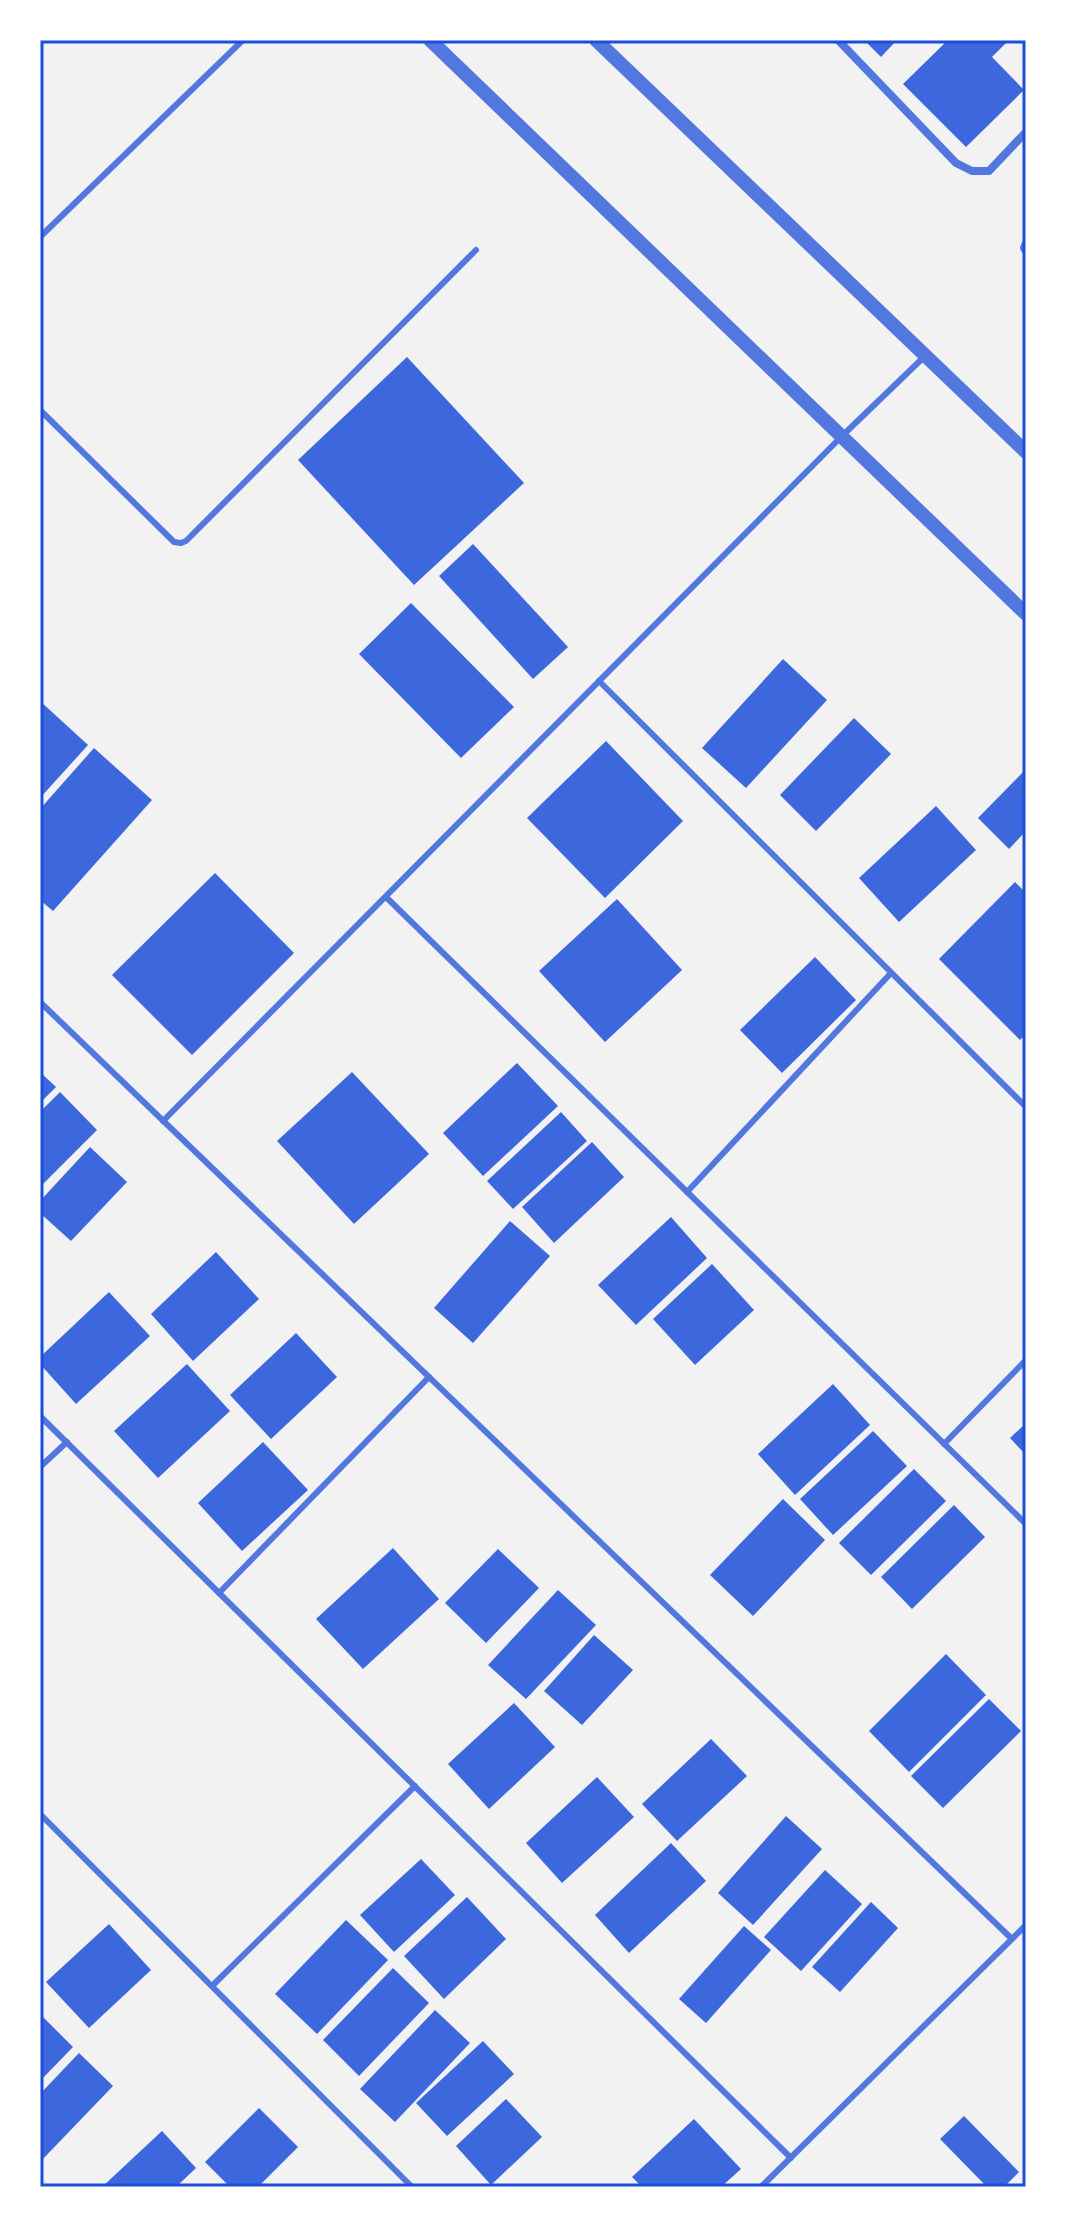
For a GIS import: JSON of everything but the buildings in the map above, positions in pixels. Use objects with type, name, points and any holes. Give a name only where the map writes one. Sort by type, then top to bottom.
[{"type":"street","points":[[430,40],[1026,614]]},
{"type":"street","points":[[596,40],[1026,452]]},
{"type":"street","points":[[838,40],[956,163],[972,171],[989,171],[1026,132]]},
{"type":"street","points":[[1026,243],[1026,251]]},
{"type":"lane","points":[[40,237],[243,40]]},
{"type":"lane","points":[[40,410],[174,542],[181,543],[476,250]]},
{"type":"lane","points":[[163,1121],[925,356]]},
{"type":"lane","points":[[599,681],[1026,1107]]},
{"type":"lane","points":[[386,897],[1026,1524]]},
{"type":"lane","points":[[687,1192],[891,973]]},
{"type":"lane","points":[[40,1002],[1012,1939]]},
{"type":"lane","points":[[944,1444],[1026,1360]]},
{"type":"lane","points":[[219,1593],[429,1377]]},
{"type":"lane","points":[[40,1416],[791,2158]]},
{"type":"lane","points":[[40,1467],[67,1442]]},
{"type":"lane","points":[[212,1986],[415,1786]]},
{"type":"lane","points":[[40,1814],[412,2187]]},
{"type":"lane","points":[[761,2187],[1026,1925]]}]
